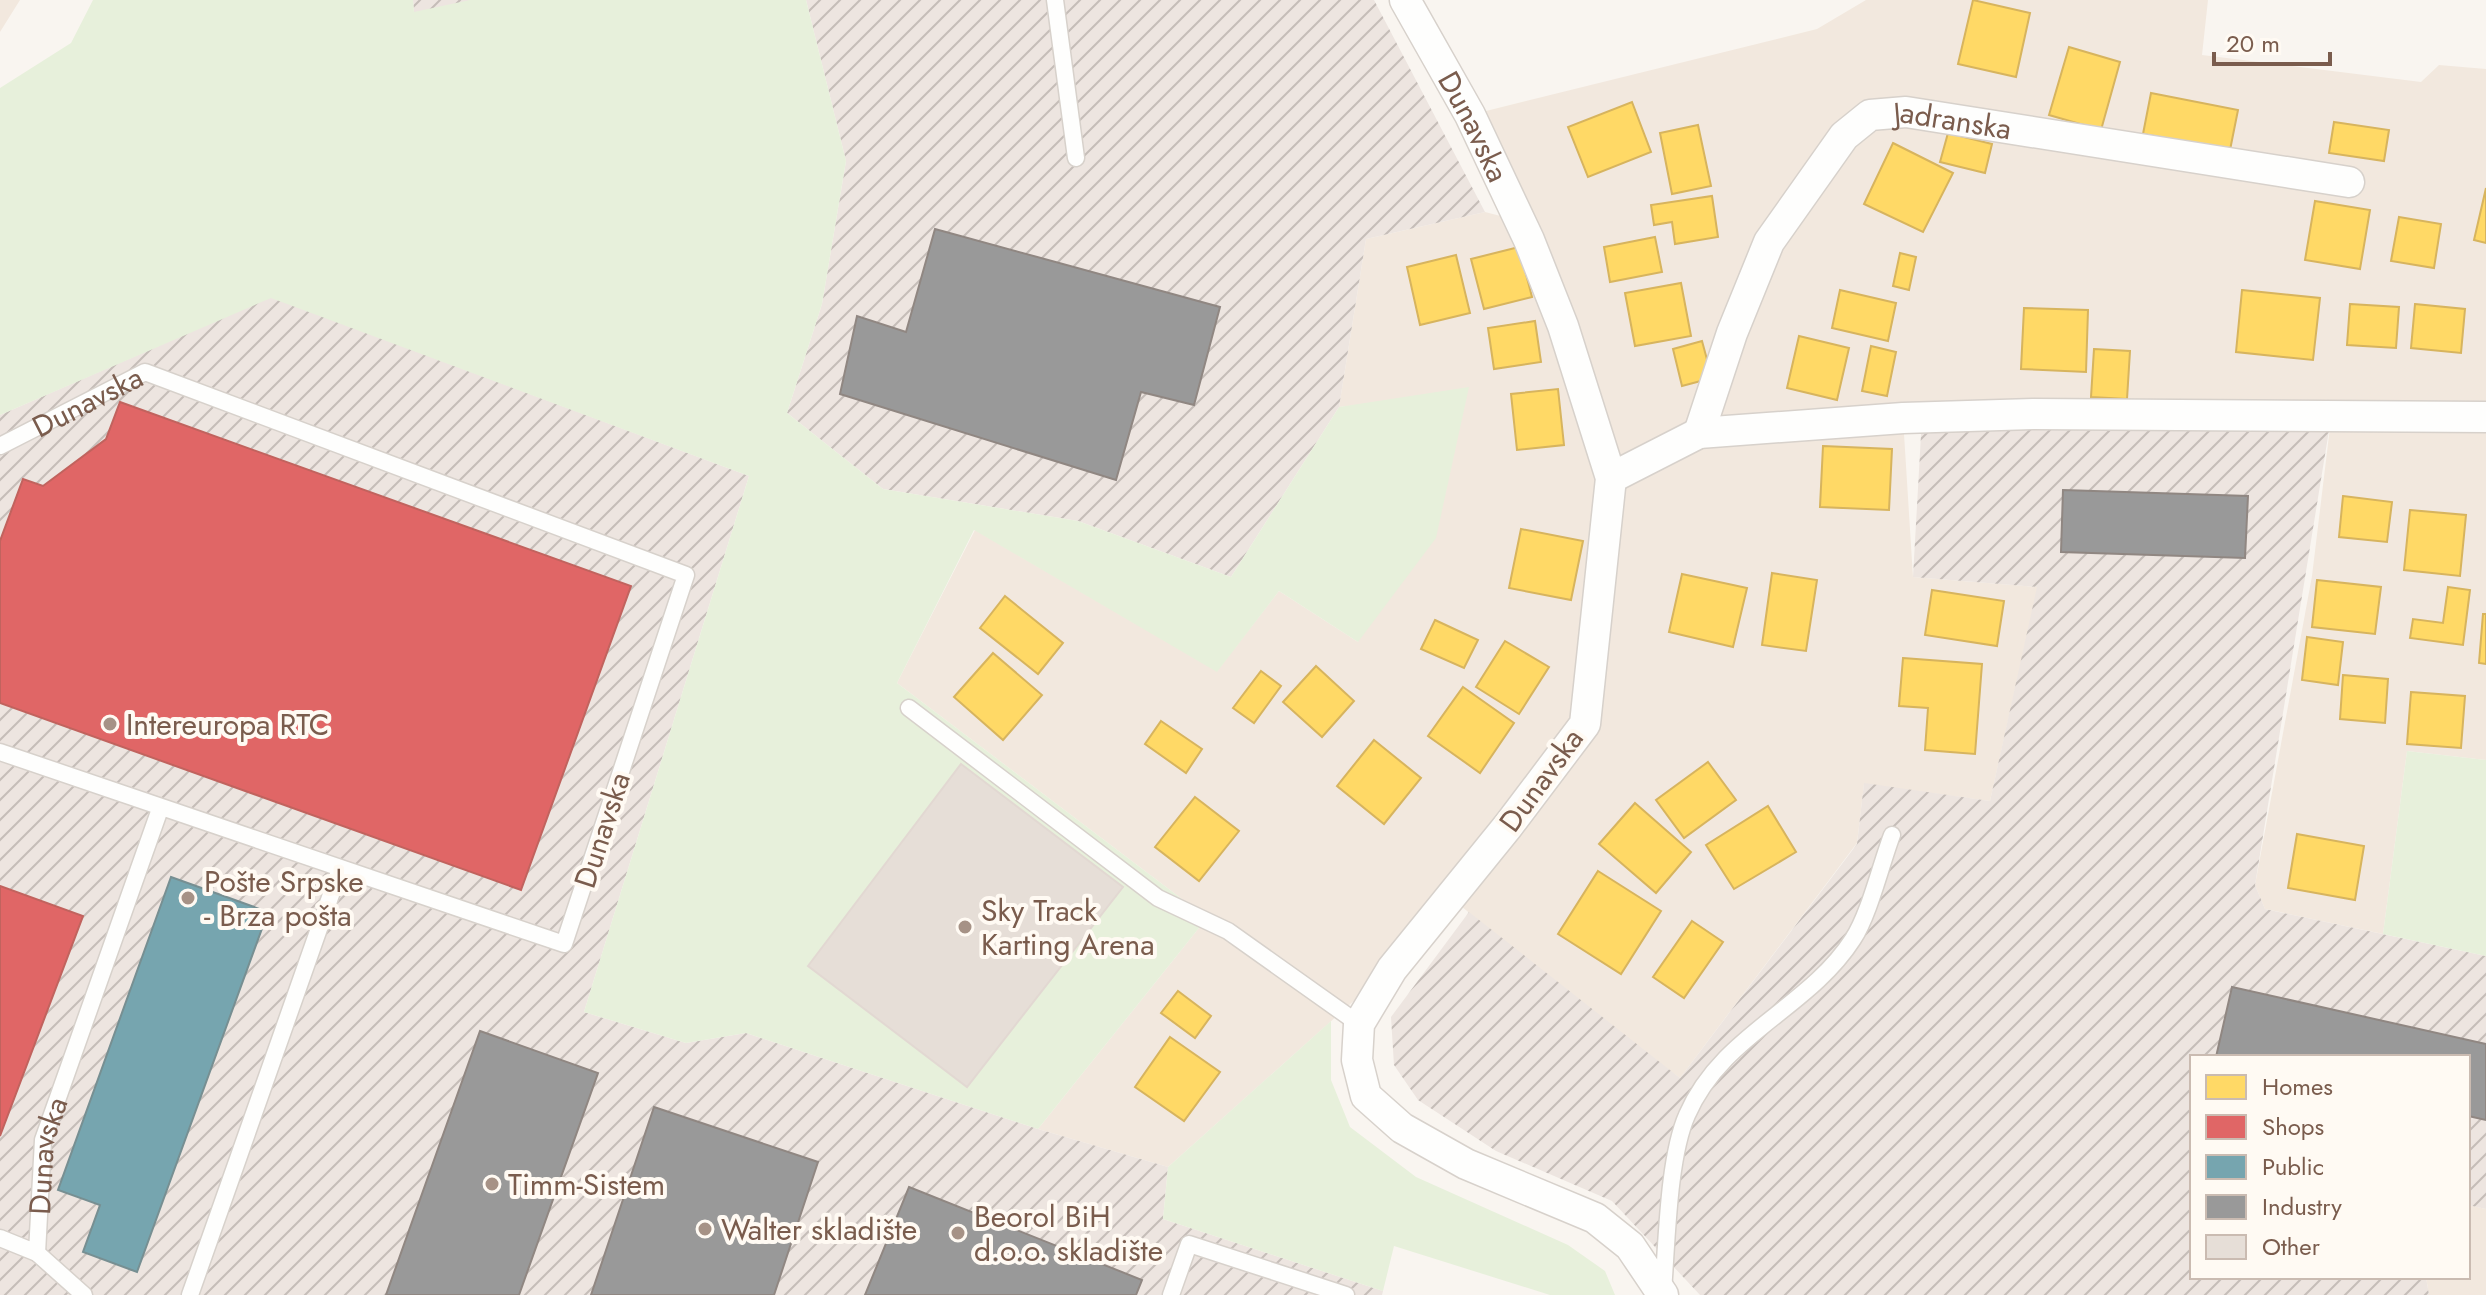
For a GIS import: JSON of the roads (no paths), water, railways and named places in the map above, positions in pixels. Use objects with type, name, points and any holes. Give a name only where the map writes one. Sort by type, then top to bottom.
[{"type":"street","name":"Dunavska","points":[[1405,0],[1470,115],[1529,240],[1563,326],[1611,478],[1585,724],[1508,826],[1392,969],[1359,1024],[1357,1060],[1366,1096],[1402,1128],[1466,1164],[1595,1218],[1630,1246],[1663,1294]]},
{"type":"street","name":"Jadranska","points":[[1699,433],[1732,333],[1769,242],[1844,136],[1870,115],[1906,112],[2349,182]]},
{"type":"street","points":[[1611,478],[1699,433],[1903,418],[2033,414],[2486,417]]},
{"type":"lane","points":[[1055,0],[1076,158]]},
{"type":"lane","name":"Dunavska","points":[[0,446],[145,372],[686,575],[564,944],[160,809],[43,1140],[37,1253]]},
{"type":"lane","points":[[909,708],[1158,898],[1228,931],[1359,1024]]},
{"type":"lane","points":[[0,752],[160,809]]},
{"type":"lane","points":[[1663,1294],[1672,1185],[1686,1117],[1712,1071],[1760,1024],[1811,986],[1854,938],[1892,835]]},
{"type":"lane","points":[[190,1295],[340,869]]},
{"type":"lane","name":"Dunavska","points":[[0,1238],[37,1253],[84,1295]]},
{"type":"lane","points":[[1171,1295],[1189,1244],[1326,1292],[1346,1295]]},
{"type":"place","name":"Intereuropa RTC","points":[[110,724]]},
{"type":"place","name":"Pošte Srpske - Brza pošta","points":[[188,898]]},
{"type":"place","name":"Sky Track Karting Arena","points":[[965,927]]},
{"type":"place","name":"Timm-Sistem","points":[[492,1184]]},
{"type":"place","name":"Walter skladište","points":[[705,1229]]},
{"type":"place","name":"Beorol BiH d.o.o. skladište","points":[[958,1233]]}]
